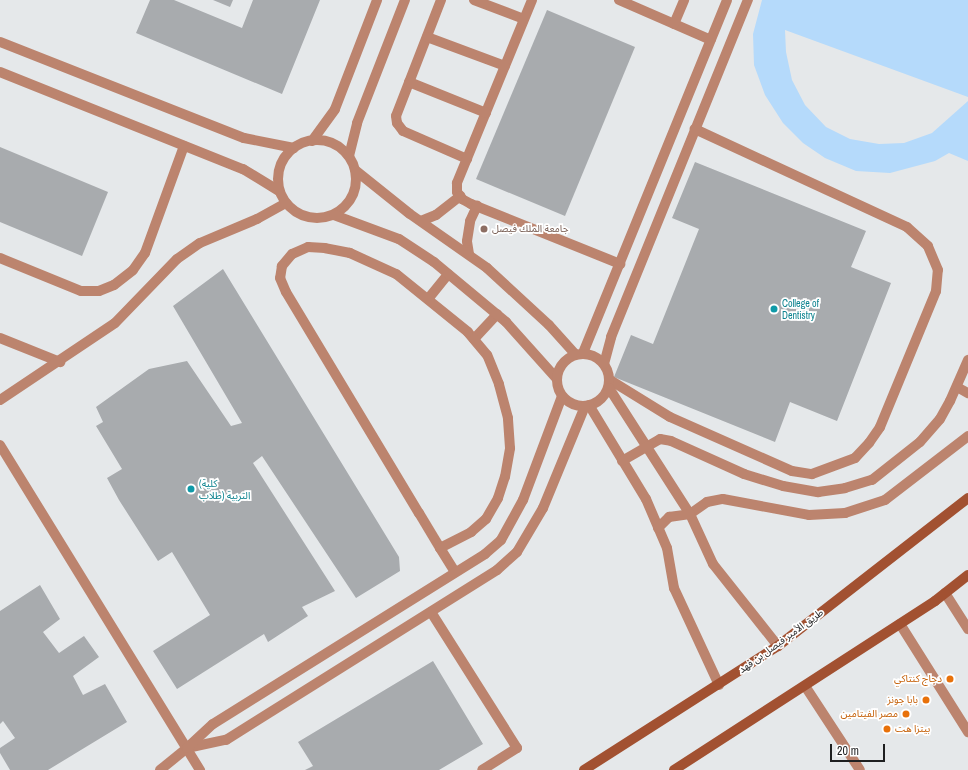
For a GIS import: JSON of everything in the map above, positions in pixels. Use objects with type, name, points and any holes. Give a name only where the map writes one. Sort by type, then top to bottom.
[{"type":"main road","name":"طريق الأمير فيصل بن فهد","points":[[584,770],[778,646],[968,498]]},
{"type":"main road","points":[[674,770],[900,624],[968,575]]},
{"type":"street","points":[[312,141],[334,109],[377,0]]},
{"type":"street","points":[[349,156],[357,123],[405,0]]},
{"type":"street","points":[[441,0],[396,116],[397,123],[403,131],[467,159]]},
{"type":"street","points":[[474,0],[524,19]]},
{"type":"street","points":[[532,0],[457,183],[460,196],[477,206],[620,264]]},
{"type":"street","points":[[674,24],[684,0]]},
{"type":"street","points":[[579,354],[620,264],[727,0]]},
{"type":"street","points":[[748,0],[611,337],[604,364],[609,384],[690,514],[713,564],[778,646]]},
{"type":"street","points":[[626,1],[711,40]]},
{"type":"street","points":[[427,37],[505,66]]},
{"type":"street","points":[[0,42],[244,138],[294,148]]},
{"type":"street","points":[[0,72],[243,170],[279,191],[286,203],[305,217],[318,219],[334,215],[349,203],[355,192],[355,170],[349,156],[329,141],[312,141],[294,148],[280,167],[279,191]]},
{"type":"street","points":[[409,82],[486,113]]},
{"type":"street","points":[[609,384],[670,417],[792,471],[812,474],[855,458],[869,443],[880,427],[936,291],[938,270],[928,246],[907,227],[695,130]]},
{"type":"street","points":[[0,258],[82,291],[99,291],[114,285],[133,270],[145,253],[184,146]]},
{"type":"street","points":[[355,170],[421,221],[469,254],[520,297],[579,354]]},
{"type":"street","points":[[421,221],[436,215],[460,196]]},
{"type":"street","points":[[0,400],[60,362],[115,323],[177,259],[200,244],[257,219],[286,203]]},
{"type":"street","points":[[469,254],[467,241],[470,221],[477,206]]},
{"type":"street","points":[[160,770],[213,724],[485,554],[501,540],[513,521],[562,396],[557,379],[537,354],[497,314],[448,274],[399,240],[334,215]]},
{"type":"street","points":[[440,548],[471,532],[486,519],[498,498],[506,471],[510,448],[508,418],[499,384],[487,355],[474,339],[396,274],[350,252],[308,247],[292,254],[282,266],[280,278],[286,292],[440,548],[455,572]]},
{"type":"street","points":[[428,300],[448,274]]},
{"type":"street","points":[[474,339],[497,314]]},
{"type":"street","points":[[0,338],[60,362]]},
{"type":"street","points":[[557,379],[562,364],[579,354],[591,354],[604,364]]},
{"type":"street","points":[[622,461],[660,439],[671,441],[744,474],[783,486],[818,492],[845,488],[872,480],[901,459],[940,420],[968,360]]},
{"type":"street","points":[[562,396],[576,405],[587,405],[599,401],[609,384]]},
{"type":"street","points":[[956,387],[968,393]]},
{"type":"street","points":[[587,405],[646,499],[667,548],[674,588],[719,685]]},
{"type":"street","points":[[187,748],[226,740],[497,570],[517,552],[543,508],[587,405]]},
{"type":"street","points":[[658,528],[669,517],[690,514],[707,502],[724,499],[809,515],[845,513],[884,500],[968,436]]},
{"type":"street","points":[[0,445],[200,770]]},
{"type":"street","points":[[945,593],[968,629]]},
{"type":"street","points":[[431,612],[517,748],[482,770]]},
{"type":"street","points":[[900,624],[968,732]]},
{"type":"street","points":[[805,686],[860,770]]},
{"type":"shaded area","points":[[762,0],[968,0],[968,97],[785,30],[786,52],[792,80],[805,105],[826,127],[850,139],[879,144],[904,143],[932,133],[968,101],[968,161],[949,153],[935,161],[890,173],[856,171],[825,158],[803,143],[783,123],[765,95],[754,65],[753,34]]},
{"type":"building","points":[[150,0],[174,0],[242,28],[253,0],[320,0],[282,94],[136,33]]},
{"type":"building","points":[[213,0],[233,0],[230,7]]},
{"type":"building","points":[[547,10],[635,47],[565,216],[476,179]]},
{"type":"building","points":[[0,147],[108,192],[82,256],[0,222]]},
{"type":"building","name":"College of Dentistry","points":[[695,162],[866,231],[851,267],[891,283],[837,421],[790,402],[775,442],[614,377],[631,335],[653,344],[699,229],[672,218]]},
{"type":"building","name":"(كلية التربية (طلاب","points":[[223,269],[399,557],[400,571],[356,598],[262,456],[253,463],[335,591],[302,607],[308,616],[268,642],[264,634],[177,689],[153,651],[210,615],[172,552],[158,561],[119,500],[107,478],[122,469],[96,426],[103,422],[96,407],[149,369],[187,361],[231,426],[242,423],[173,306]]},
{"type":"building","points":[[40,585],[60,619],[43,632],[59,653],[84,636],[99,657],[73,676],[83,695],[105,684],[127,722],[48,770],[10,770],[0,753],[0,748],[15,738],[3,721],[0,724],[0,611]]},
{"type":"building","points":[[433,661],[483,744],[439,770],[305,770],[313,766],[298,742]]},
{"type":"place","name":"جامعة الملك فيصل","points":[[484,229]]},
{"type":"place","name":"College of Dentistry","points":[[774,309]]},
{"type":"place","name":"(كلية التربية (طلاب","points":[[191,489]]},
{"type":"place","name":"دجاج كنتاكي","points":[[950,679]]},
{"type":"place","name":"بابا جونز","points":[[926,700]]},
{"type":"place","name":"مصر الفيتامين","points":[[906,714]]},
{"type":"place","name":"بيتزا هت","points":[[887,729]]}]
